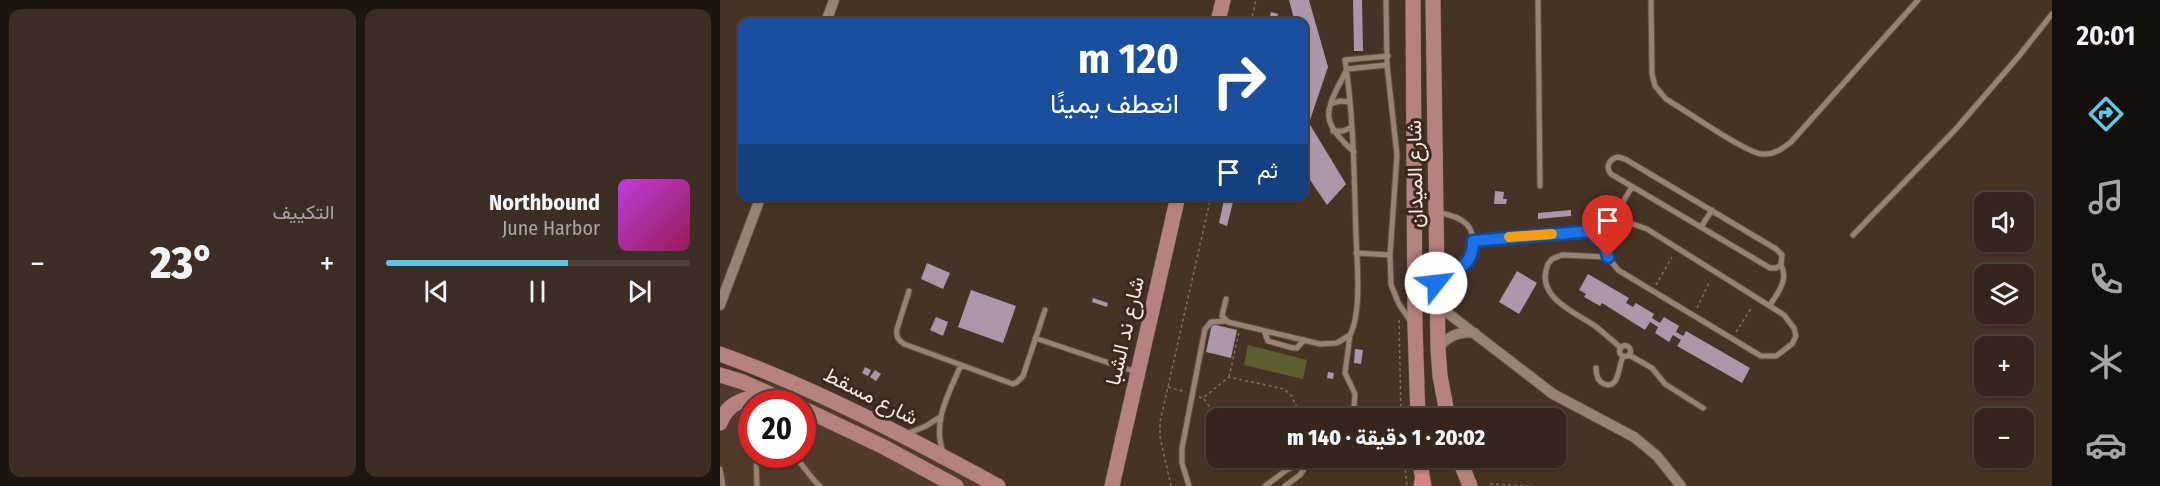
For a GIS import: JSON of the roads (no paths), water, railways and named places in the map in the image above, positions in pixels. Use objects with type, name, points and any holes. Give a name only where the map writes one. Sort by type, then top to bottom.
[{"type":"street","points":[[827,18],[834,0]]},
{"type":"street","points":[[1219,18],[1223,0]]},
{"type":"street","name":"شارع الميدان","points":[[1413,0],[1418,408]]},
{"type":"street","name":"شارع الميدان","points":[[1433,0],[1437,212],[1436,304],[1440,376],[1446,408]]},
{"type":"street","points":[[720,305],[759,201]]},
{"type":"street","name":"شارع ند الشبا","points":[[1111,482],[1177,201]]},
{"type":"street","points":[[1436,304],[1553,394],[1634,437],[1657,456],[1681,486]]},
{"type":"street","points":[[1438,349],[1444,341],[1454,335],[1475,333]]},
{"type":"street","name":"شارع مسقط","points":[[720,354],[801,385],[998,486]]},
{"type":"street","points":[[720,375],[760,390]]},
{"type":"street","points":[[720,423],[725,412],[738,401]]},
{"type":"street","name":"شارع مسقط","points":[[816,415],[882,446],[956,486]]},
{"type":"street","points":[[1420,468],[1422,484]]},
{"type":"street","points":[[1463,468],[1470,486]]},
{"type":"lane","points":[[1386,0],[1387,65],[1397,155],[1390,255],[1391,285],[1399,304],[1415,327]]},
{"type":"lane","points":[[1538,0],[1540,186]]},
{"type":"lane","points":[[1651,0],[1652,74],[1658,91],[1666,99],[1748,149],[1765,154],[1777,152],[1791,142],[1918,0]]},
{"type":"lane","points":[[1853,235],[1955,130],[2052,14]]},
{"type":"lane","points":[[1354,408],[1355,394],[1346,373],[1350,335],[1356,314],[1356,253],[1354,152],[1345,60],[1388,56]]},
{"type":"lane","points":[[1347,69],[1387,65]]},
{"type":"lane","points":[[1347,69],[1330,104],[1328,118],[1333,131],[1354,152]]},
{"type":"lane","points":[[1330,104],[1340,101],[1350,102]]},
{"type":"lane","points":[[1333,131],[1343,131],[1352,127]]},
{"type":"lane","points":[[1770,305],[1784,278],[1781,265],[1783,258],[1778,250],[1625,159],[1618,157],[1608,164],[1609,172],[1632,187],[1770,268],[1781,265]]},
{"type":"lane","points":[[1612,220],[1632,187]]},
{"type":"lane","points":[[1701,227],[1712,210]]},
{"type":"lane","points":[[1436,283],[1460,270],[1468,263],[1473,253],[1470,228],[1466,223],[1461,219],[1437,212]]},
{"type":"lane","points":[[1599,217],[1607,217],[1616,226],[1611,238],[1604,241],[1596,238],[1592,231],[1593,222],[1599,217]]},
{"type":"lane","points":[[1604,241],[1608,257],[1618,270],[1766,357],[1776,356],[1790,347],[1795,340],[1794,328],[1788,318],[1770,305],[1647,229],[1634,224],[1616,226]]},
{"type":"lane","points":[[1473,241],[1592,231]]},
{"type":"lane","points":[[1356,253],[1390,255]]},
{"type":"lane","points":[[1596,368],[1601,382],[1607,385],[1612,384],[1618,378],[1619,366],[1631,351],[1629,347],[1621,348],[1595,326],[1561,306],[1553,296],[1546,279],[1548,264],[1557,256],[1608,257]]},
{"type":"lane","points":[[909,291],[897,329],[898,341],[1008,382],[1017,382],[1023,376],[1045,310]]},
{"type":"lane","points":[[1225,321],[1222,314],[1226,299]]},
{"type":"lane","points":[[1189,486],[1182,463],[1183,440],[1205,328],[1211,322],[1225,321],[1329,344],[1337,343],[1350,335]]},
{"type":"lane","points":[[1264,331],[1266,340],[1270,343],[1297,348],[1304,340]]},
{"type":"lane","points":[[1035,338],[1137,373]]},
{"type":"lane","points":[[1626,356],[1652,368],[1665,384],[1703,408]]},
{"type":"lane","points":[[947,458],[939,438],[940,417],[961,365]]},
{"type":"lane","points":[[902,435],[919,430],[940,417]]},
{"type":"lane","points":[[720,468],[723,486]]},
{"type":"lane","points":[[756,468],[757,486]]},
{"type":"lane","points":[[804,468],[813,481],[820,486]]},
{"type":"lane","points":[[1265,486],[1284,471],[1293,468]]},
{"type":"lane","points":[[1285,486],[1300,475],[1305,468]]}]
